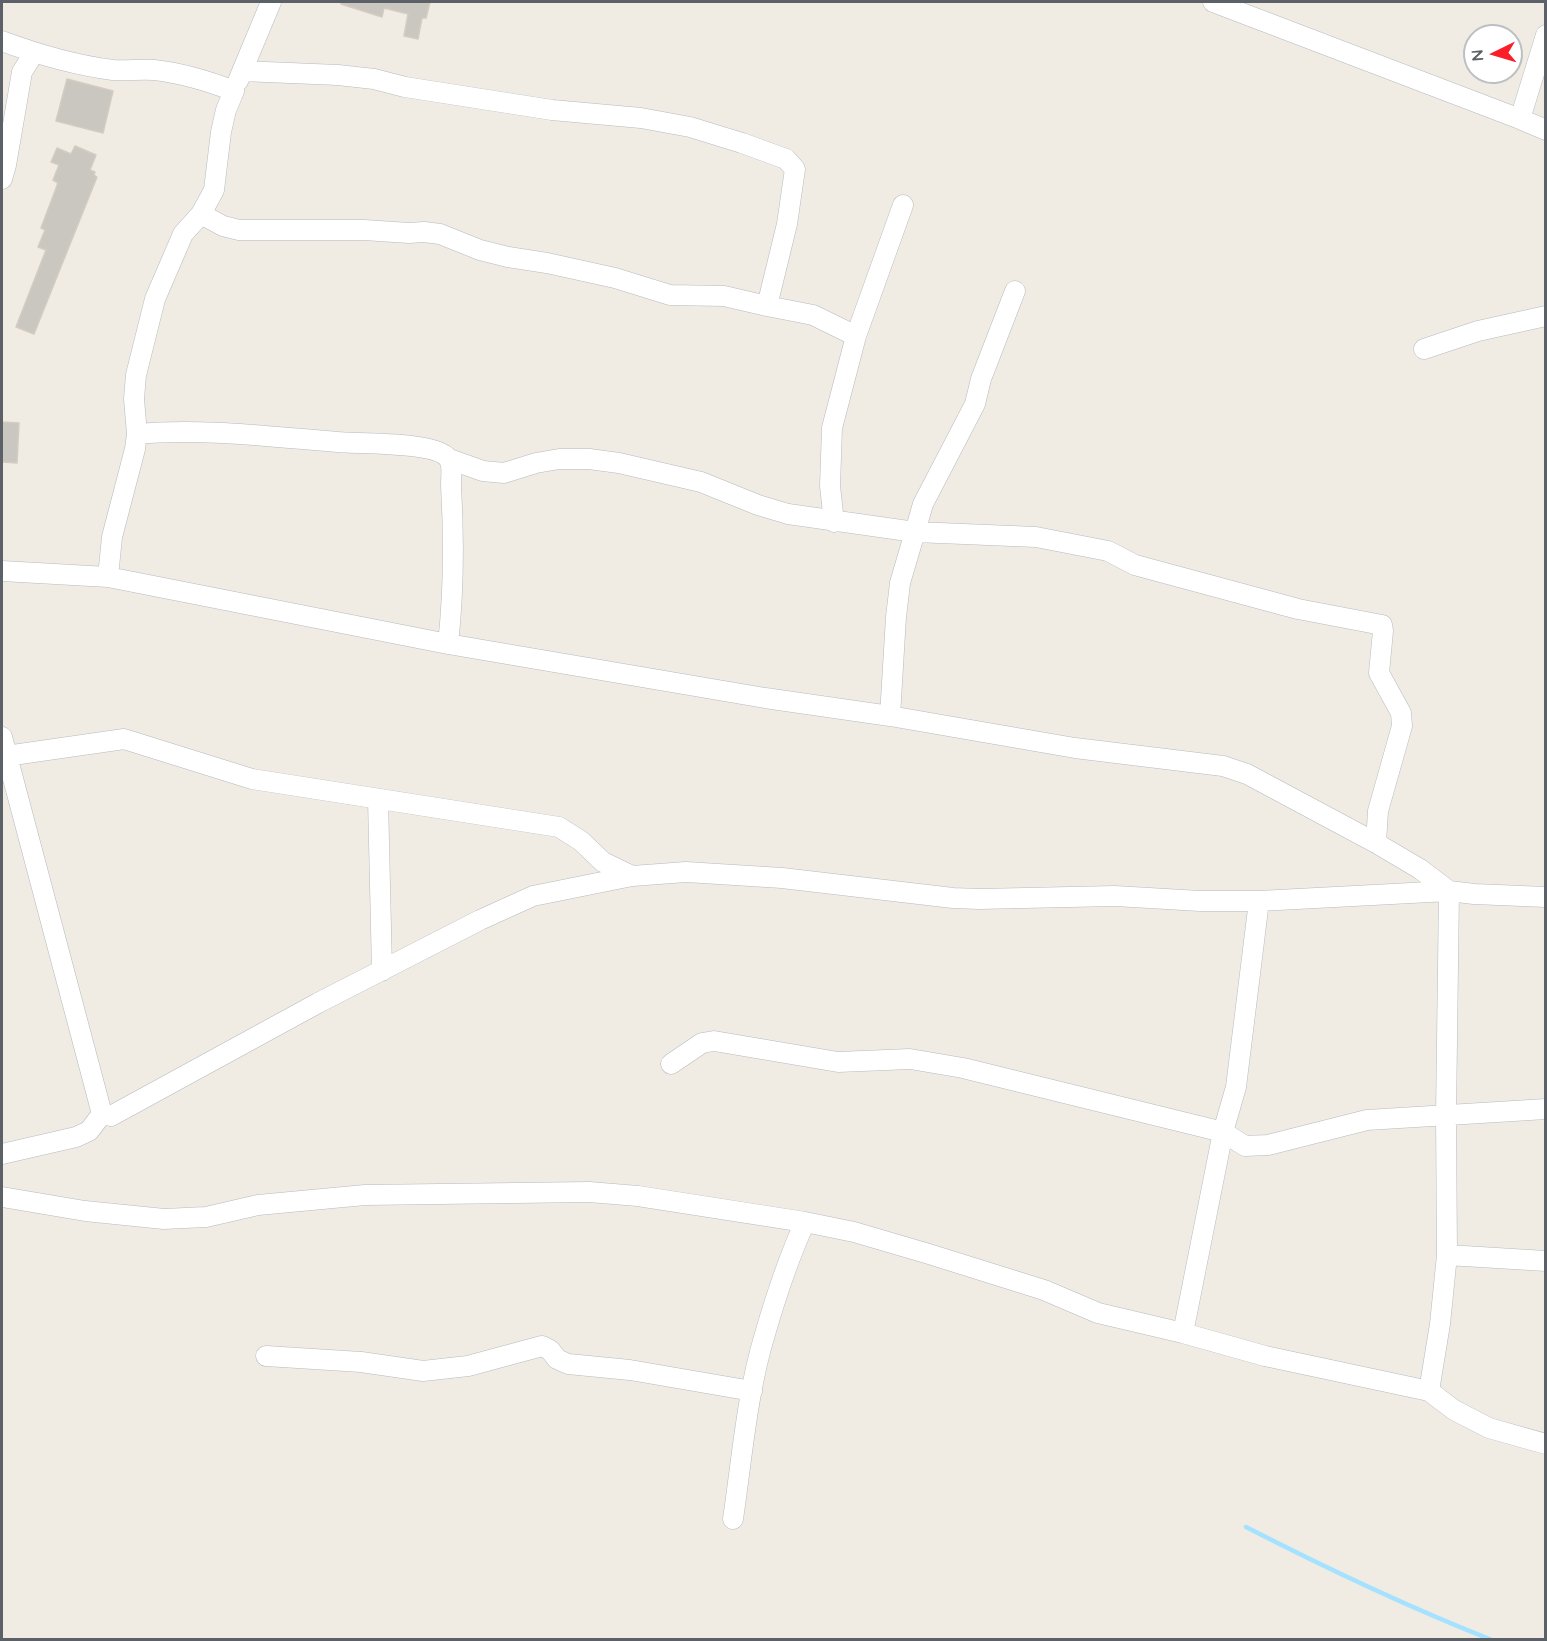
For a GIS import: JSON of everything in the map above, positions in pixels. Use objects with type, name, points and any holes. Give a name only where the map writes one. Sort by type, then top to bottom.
[{"type":"street","points":[[108,578],[112,537],[135,449],[136,375],[155,299],[183,234],[201,214],[213,189],[226,110],[271,2]]},
{"type":"street","points":[[1213,2],[1545,130]]},
{"type":"street","points":[[1520,119],[1545,35]]},
{"type":"street","points":[[2,41],[34,53],[110,69],[152,70],[185,75],[234,92]]},
{"type":"street","points":[[2,179],[22,72],[34,53]]},
{"type":"street","points":[[242,71],[338,75],[552,110],[640,118],[690,127],[786,159],[795,169],[792,194],[767,306]]},
{"type":"street","points":[[834,522],[830,486],[832,428],[856,336],[903,205]]},
{"type":"street","points":[[201,214],[223,226],[239,230],[364,230],[440,234],[508,258],[547,263],[615,278],[670,295],[724,296],[813,315],[856,336]]},
{"type":"street","points":[[890,716],[900,583],[923,504],[975,404],[981,379],[1015,291]]},
{"type":"street","points":[[1424,349],[1478,332],[1545,316]]},
{"type":"street","points":[[137,434],[190,432],[398,445],[435,451],[449,459],[483,471],[504,473],[559,459],[589,459],[619,463],[701,482],[758,505],[788,514],[915,532],[1036,537],[1108,551],[1135,564],[1298,609],[1382,625],[1379,673],[1401,713],[1402,726],[1378,812],[1376,843]]},
{"type":"street","points":[[448,644],[453,575],[453,521],[449,459]]},
{"type":"street","points":[[2,571],[108,578],[448,644],[765,698],[890,716],[1075,748],[1223,766],[1247,774],[1376,843],[1420,869],[1449,891]]},
{"type":"street","points":[[102,1114],[4,747],[124,739],[252,779],[560,827],[581,841],[603,862],[632,876]]},
{"type":"street","points":[[378,799],[382,971]]},
{"type":"street","points":[[102,1114],[111,1116],[308,1008],[480,920],[533,896],[632,876],[686,872],[782,878],[979,899],[1114,896],[1200,901],[1258,901],[1449,891],[1545,897]]},
{"type":"street","points":[[1429,1391],[1440,1324],[1447,1255],[1449,891]]},
{"type":"street","points":[[1183,1333],[1222,1132],[1236,1087],[1258,901]]},
{"type":"street","points":[[671,1064],[702,1043],[714,1041],[838,1062],[910,1059],[963,1068],[1222,1132],[1245,1146],[1268,1145],[1367,1120],[1545,1108]]},
{"type":"street","points":[[2,1154],[76,1137],[89,1131],[102,1114]]},
{"type":"street","points":[[2,1197],[85,1211],[164,1219],[206,1217],[258,1205],[365,1195],[589,1192],[638,1197],[804,1222],[854,1232],[929,1254],[1044,1290],[1098,1312],[1265,1356],[1429,1391],[1454,1410],[1489,1428],[1545,1444]]},
{"type":"street","points":[[733,1519],[752,1391],[764,1335],[795,1242],[804,1222]]},
{"type":"street","points":[[1447,1255],[1545,1261]]},
{"type":"street","points":[[266,1356],[361,1362],[423,1371],[468,1366],[542,1346],[550,1350],[557,1359],[568,1364],[630,1370],[752,1391]]},
{"type":"building","points":[[341,2],[430,2],[426,18],[422,18],[418,39],[404,36],[408,14],[384,8],[382,17],[341,4]]},
{"type":"building","points":[[67,79],[113,91],[103,133],[56,121]]},
{"type":"building","points":[[75,146],[96,155],[90,170],[95,172],[94,175],[97,177],[34,334],[16,327],[46,250],[38,247],[45,230],[41,228],[58,183],[53,180],[59,165],[51,162],[57,148],[71,154]]},
{"type":"building","points":[[2,422],[19,423],[17,463],[2,462]]},
{"type":"waterway","points":[[1246,1527],[1368,1586],[1492,1640]]}]
